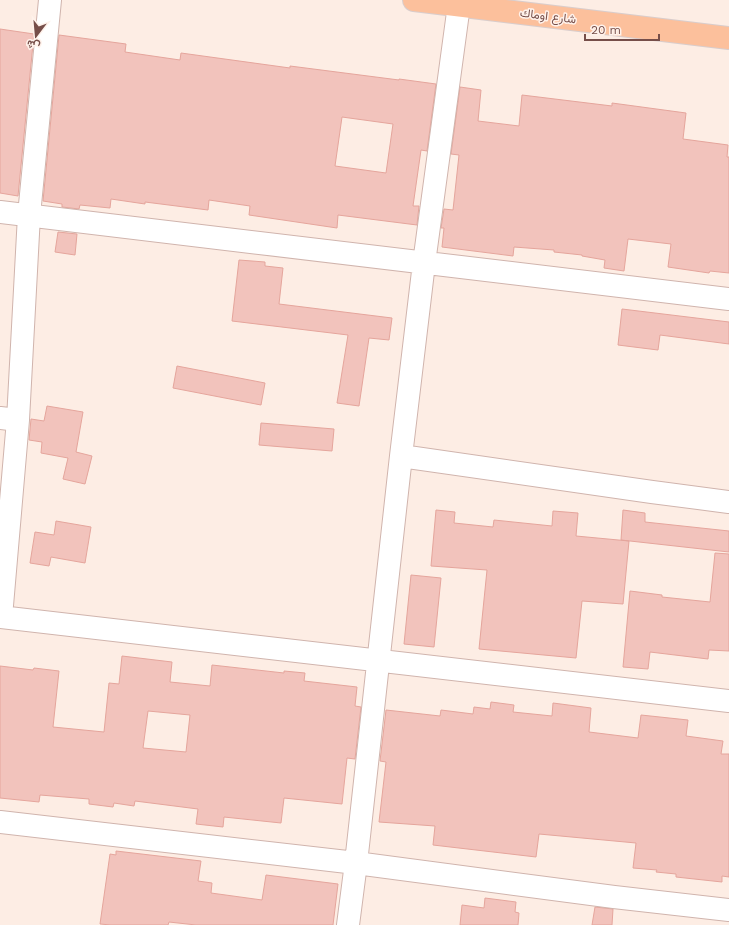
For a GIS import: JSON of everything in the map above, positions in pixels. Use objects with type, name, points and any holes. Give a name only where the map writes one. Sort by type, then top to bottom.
[{"type":"main road","name":"شارع اوماك","points":[[414,0],[729,38]]},
{"type":"street","points":[[50,0],[9,419],[0,617],[729,701]]},
{"type":"street","points":[[348,925],[424,263],[459,5]]},
{"type":"street","points":[[0,212],[729,299]]},
{"type":"street","points":[[401,456],[729,502]]},
{"type":"street","points":[[0,822],[356,863],[614,898],[729,910]]},
{"type":"building","points":[[0,29],[34,34],[18,196],[0,193]]},
{"type":"building","points":[[59,35],[126,44],[125,52],[180,60],[181,53],[290,68],[290,66],[436,84],[427,151],[421,150],[413,206],[419,206],[417,225],[338,215],[337,228],[249,215],[250,206],[209,200],[208,210],[111,199],[110,208],[80,205],[79,209],[62,207],[62,204],[43,201]],"holes":[[[342,117],[393,124],[386,173],[335,166]]]},
{"type":"building","points":[[460,87],[481,90],[478,121],[519,126],[522,95],[612,106],[612,103],[686,113],[683,139],[728,145],[729,273],[710,271],[709,273],[668,267],[671,244],[628,239],[624,271],[604,268],[605,260],[582,255],[554,252],[554,250],[514,247],[513,256],[442,247],[444,228],[441,228],[444,209],[453,210],[459,155],[451,154]]},
{"type":"building","points":[[58,232],[77,234],[75,255],[55,252]]},
{"type":"building","points":[[239,260],[265,262],[265,266],[283,268],[279,304],[392,318],[389,340],[369,338],[359,406],[337,403],[348,335],[232,321]]},
{"type":"building","points":[[622,309],[729,322],[729,344],[660,335],[658,350],[618,345]]},
{"type":"building","points":[[177,366],[265,383],[261,405],[173,388]]},
{"type":"building","points":[[47,406],[83,412],[76,452],[92,456],[85,484],[63,479],[68,458],[41,453],[42,442],[29,440],[31,419],[44,421]]},
{"type":"building","points":[[261,423],[334,429],[332,451],[259,445]]},
{"type":"building","points":[[436,510],[455,512],[454,523],[493,527],[494,520],[552,526],[553,511],[578,513],[576,536],[629,541],[623,604],[582,601],[576,658],[479,649],[487,570],[431,566]]},
{"type":"building","points":[[623,510],[645,513],[645,522],[729,531],[729,552],[621,540]]},
{"type":"building","points":[[56,521],[91,527],[85,563],[51,557],[49,566],[30,563],[35,532],[54,535]]},
{"type":"building","points":[[715,553],[729,554],[729,651],[709,650],[708,659],[650,652],[648,669],[623,667],[630,591],[662,595],[662,597],[710,602]]},
{"type":"building","points":[[411,575],[441,578],[434,647],[404,644]]},
{"type":"building","points":[[122,656],[172,662],[170,682],[210,686],[212,665],[284,673],[284,671],[305,673],[304,681],[357,687],[355,706],[361,707],[355,759],[347,758],[342,804],[284,798],[281,823],[224,817],[223,827],[196,824],[198,809],[135,801],[134,806],[114,803],[113,807],[89,804],[89,799],[40,795],[39,802],[0,798],[0,666],[59,671],[53,727],[104,732],[109,683],[119,684]],"holes":[[[148,711],[190,715],[186,752],[143,748]]]},
{"type":"building","points":[[491,702],[514,705],[513,712],[552,716],[553,703],[591,708],[589,732],[638,738],[641,715],[688,720],[686,736],[723,741],[721,754],[729,754],[729,877],[722,876],[722,882],[676,877],[676,874],[656,872],[657,870],[633,868],[636,843],[539,834],[536,857],[433,845],[435,826],[379,822],[386,762],[380,761],[386,710],[440,716],[441,710],[473,714],[474,707],[490,709]]},
{"type":"building","points":[[116,851],[201,861],[198,881],[212,883],[211,893],[262,900],[266,875],[338,884],[333,925],[196,925],[169,922],[168,925],[100,924],[110,854],[116,855]]},
{"type":"building","points":[[485,898],[516,902],[515,912],[519,913],[518,925],[460,925],[462,905],[484,908]]},
{"type":"building","points":[[595,907],[613,909],[612,925],[592,925]]}]
